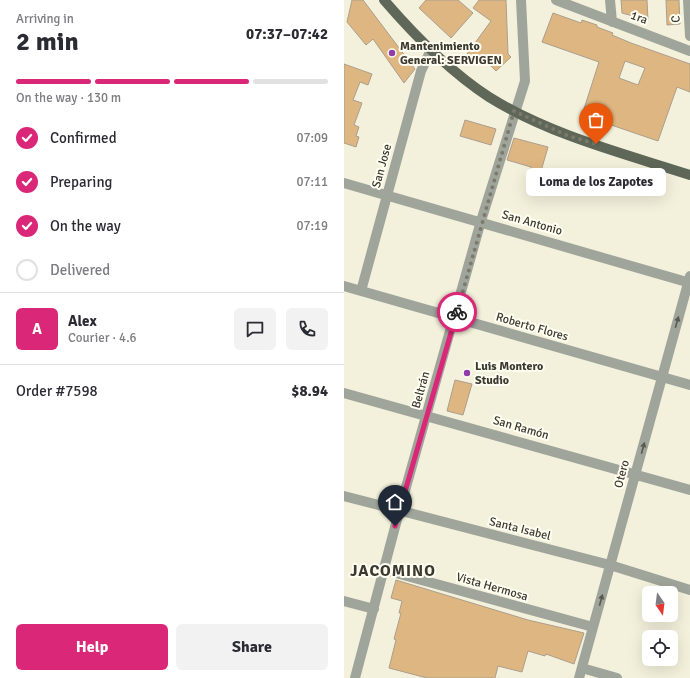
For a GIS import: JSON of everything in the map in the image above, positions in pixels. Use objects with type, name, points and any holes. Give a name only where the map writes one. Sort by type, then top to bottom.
[{"type":"main road","points":[[384,0],[431,50],[460,76],[489,97],[514,111],[566,135],[690,175]]},
{"type":"street","name":"Beltrán","points":[[355,678],[385,570],[399,512],[455,318],[481,221],[514,111],[525,81],[521,0]]},
{"type":"street","name":"1ra","points":[[556,0],[690,51]]},
{"type":"street","points":[[610,0],[612,22]]},
{"type":"street","name":"C","points":[[688,0],[690,36]]},
{"type":"street","name":"San Jose","points":[[361,291],[421,71],[431,50]]},
{"type":"street","name":"San Antonio","points":[[344,183],[689,280]]},
{"type":"street","name":"Otero","points":[[580,673],[689,280]]},
{"type":"street","name":"Roberto Flores","points":[[344,286],[690,385]]},
{"type":"street","name":"San Ramón","points":[[344,393],[427,415],[690,490]]},
{"type":"street","name":"Santa Isabel","points":[[344,496],[399,512],[610,565],[690,590]]},
{"type":"street","name":"Vista Hermosa","points":[[385,570],[593,627]]},
{"type":"street","points":[[344,601],[374,609]]},
{"type":"street","points":[[580,673],[617,678]]},
{"type":"building","points":[[352,0],[363,0],[415,69],[404,83],[373,39],[366,45],[347,22]]},
{"type":"building","points":[[426,0],[458,0],[473,13],[451,38],[419,8]]},
{"type":"building","points":[[479,0],[506,0],[508,54],[511,57],[496,71],[482,57],[478,62],[467,54],[491,21],[473,8]]},
{"type":"building","points":[[621,0],[647,0],[648,20],[622,13]]},
{"type":"building","points":[[666,0],[679,0],[680,24],[667,25]]},
{"type":"building","points":[[553,13],[581,23],[582,20],[597,25],[597,27],[613,33],[612,35],[631,43],[690,64],[690,92],[677,87],[658,141],[582,115],[599,62],[542,42]],"holes":[[[625,61],[645,68],[638,85],[619,78]]]},
{"type":"building","points":[[344,64],[372,74],[368,85],[360,82],[353,100],[362,103],[354,125],[359,127],[356,136],[359,137],[356,147],[344,143]]},
{"type":"building","points":[[465,120],[496,129],[491,145],[460,136]]},
{"type":"building","points":[[514,138],[548,147],[537,185],[527,182],[531,167],[507,160]]},
{"type":"building","points":[[455,380],[472,384],[463,415],[447,411]]},
{"type":"building","points":[[396,580],[528,620],[584,633],[574,664],[546,654],[545,656],[528,651],[522,672],[498,666],[495,678],[427,678],[389,668],[396,640],[394,639],[401,613],[399,613],[402,601],[391,598]]},
{"type":"way so far","points":[[457,312],[481,221],[514,111],[566,135],[596,144]]},
{"type":"place","name":"Mantenimiento General: SERVIGEN","points":[[392,53]]},
{"type":"place","name":"Loma de los Zapotes","points":[[596,144]]},
{"type":"place","name":"Luis Montero Studio","points":[[467,373]]},
{"type":"district","name":"JACOMINO","points":[[393,571]]},
{"type":"route","points":[[395,526],[457,312]]}]
